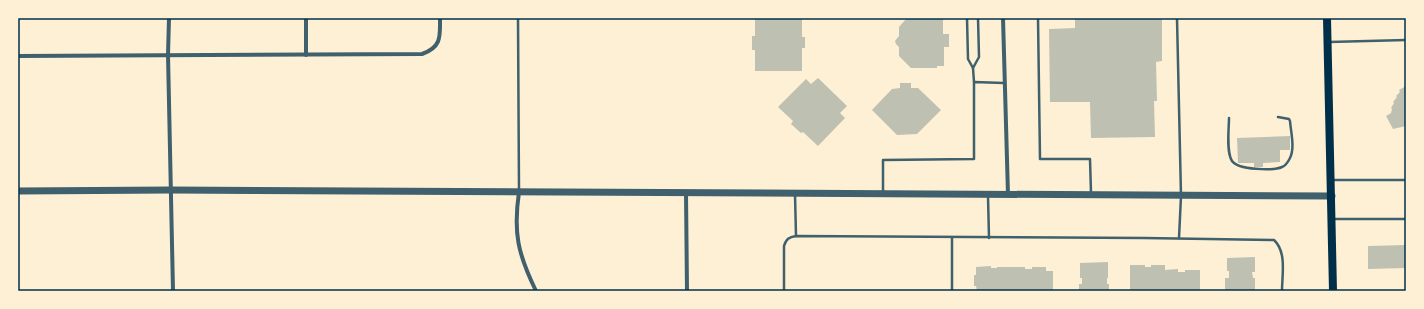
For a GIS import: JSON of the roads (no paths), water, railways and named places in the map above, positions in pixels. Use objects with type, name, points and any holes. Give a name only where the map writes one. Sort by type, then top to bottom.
[{"type":"main road","points":[[1328,18],[1333,291]]},
{"type":"street","points":[[169,18],[168,55],[173,291]]},
{"type":"street","points":[[306,18],[306,55]]},
{"type":"street","points":[[18,56],[422,54],[429,52],[437,44],[440,36],[440,18]]},
{"type":"street","points":[[1003,18],[1008,195]]},
{"type":"street","points":[[18,191],[171,190],[1332,196]]},
{"type":"street","points":[[519,192],[516,211],[516,227],[519,246],[524,267],[536,291]]},
{"type":"street","points":[[686,193],[687,291]]},
{"type":"lane","points":[[518,18],[519,192]]},
{"type":"lane","points":[[883,194],[883,160],[974,159],[974,82],[973,68],[968,59],[967,18]]},
{"type":"lane","points":[[973,68],[979,57],[978,18]]},
{"type":"lane","points":[[1038,18],[1040,159],[1090,159],[1091,195]]},
{"type":"lane","points":[[1177,18],[1180,196],[1179,238]]},
{"type":"lane","points":[[1328,42],[1406,40]]},
{"type":"lane","points":[[974,82],[1005,83]]},
{"type":"lane","points":[[1229,118],[1229,151],[1232,162],[1238,166],[1246,168],[1277,168],[1288,162],[1293,147],[1290,121],[1289,119],[1278,117]]},
{"type":"lane","points":[[1331,180],[1406,180]]},
{"type":"lane","points":[[795,193],[796,236]]},
{"type":"lane","points":[[988,195],[989,238]]},
{"type":"lane","points":[[1332,218],[1406,219]]},
{"type":"lane","points":[[784,291],[784,246],[790,237],[796,236],[1179,238],[1274,240],[1278,244],[1282,254],[1282,291]]},
{"type":"lane","points":[[952,238],[952,291]]}]
